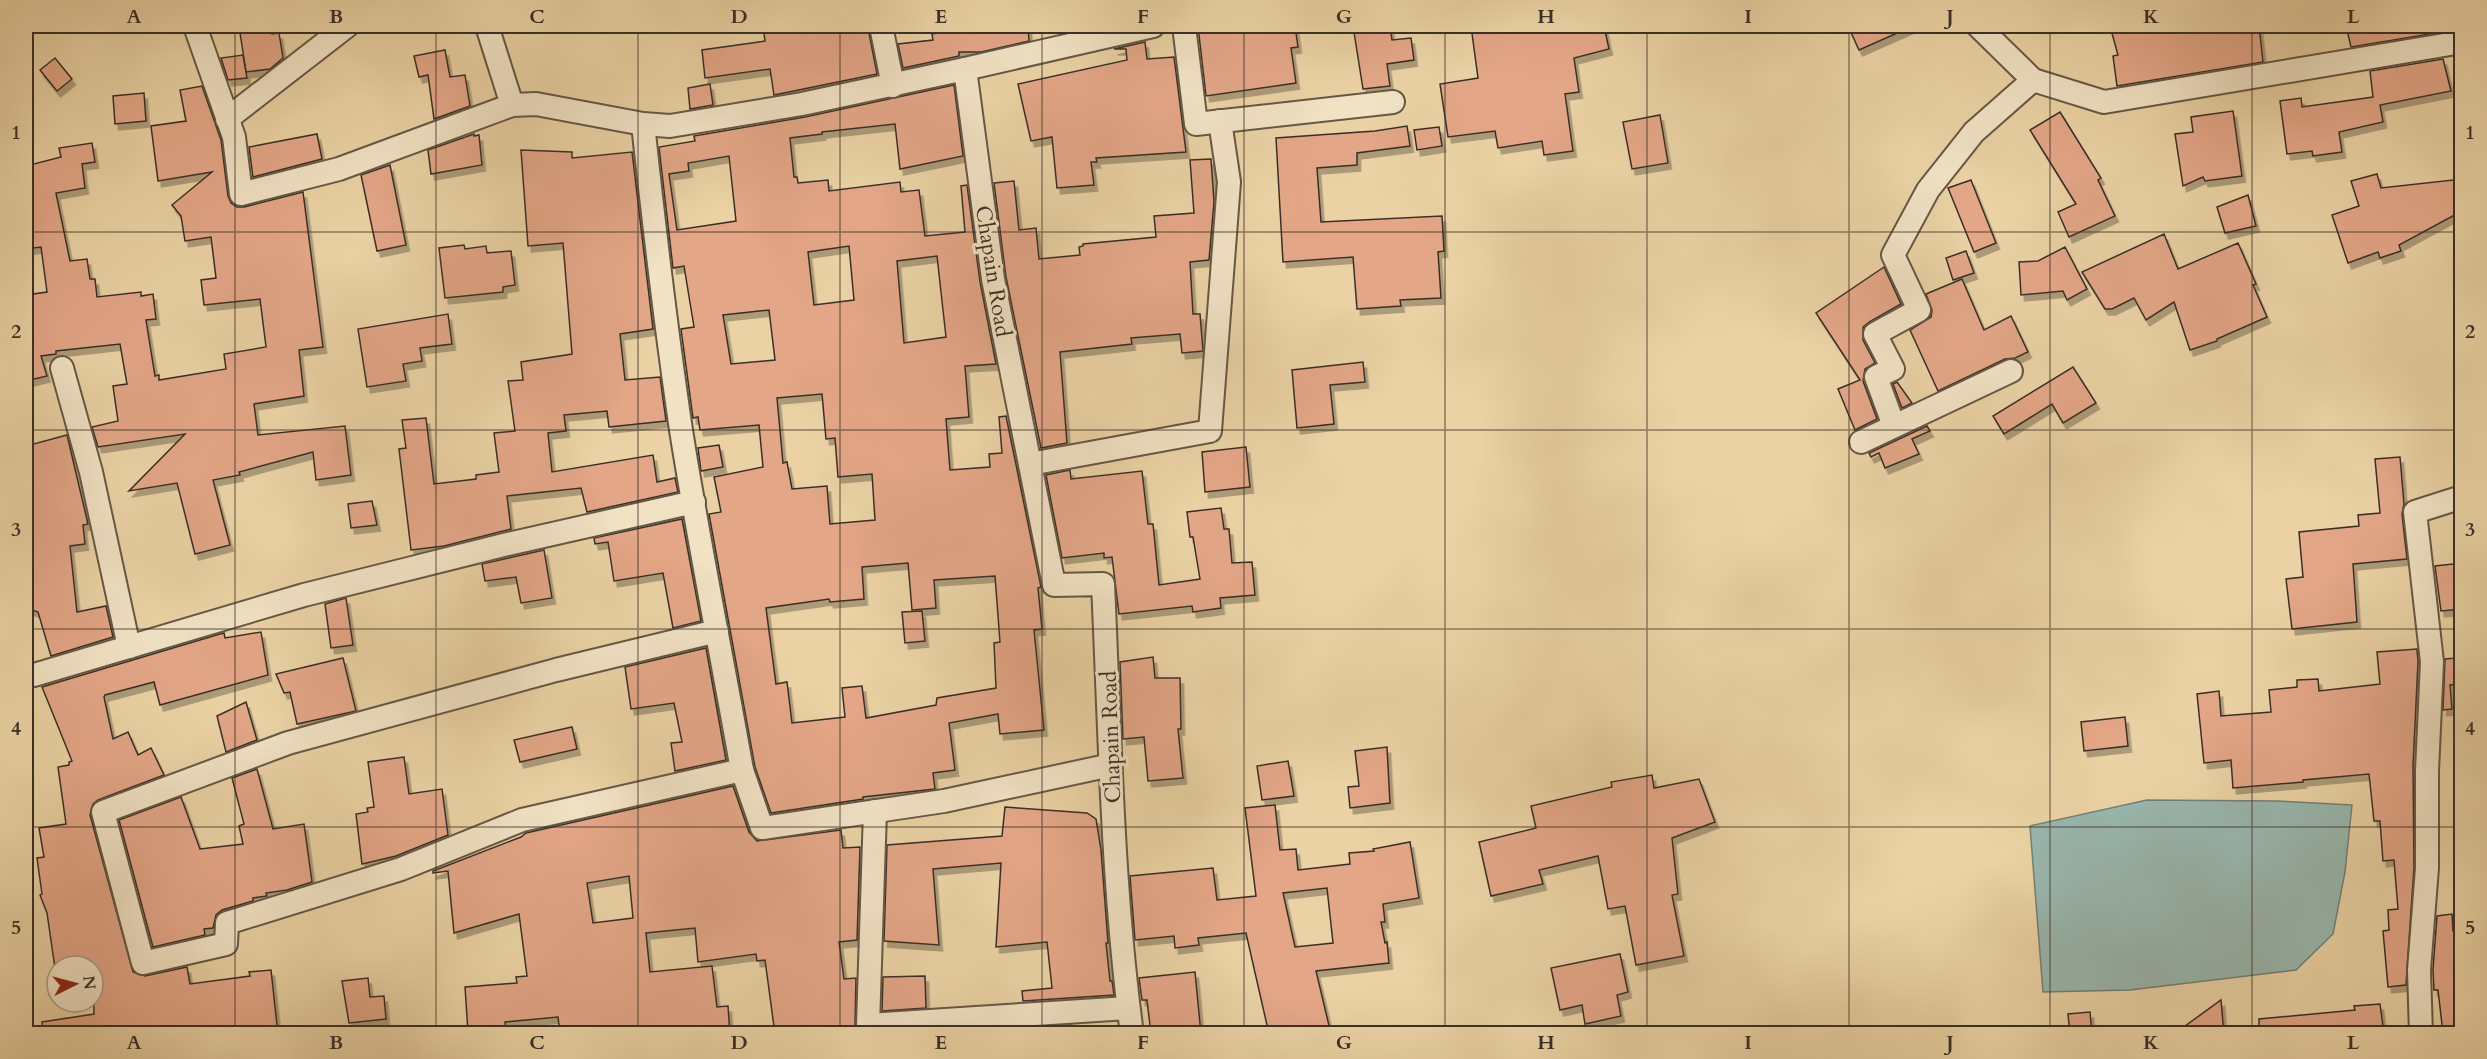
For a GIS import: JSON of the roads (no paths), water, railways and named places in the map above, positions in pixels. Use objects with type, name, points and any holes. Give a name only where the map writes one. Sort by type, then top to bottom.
[{"type":"street","points":[[195,26],[234,137],[241,194],[339,169],[512,105],[536,104],[643,124],[670,126],[893,86],[1153,26]]},
{"type":"street","points":[[227,119],[347,26]]},
{"type":"street","points":[[487,26],[512,105]]},
{"type":"street","points":[[881,26],[893,86]]},
{"type":"street","points":[[1184,26],[1196,124],[1393,102]]},
{"type":"street","points":[[1978,26],[2033,80],[2104,102],[2462,42]]},
{"type":"street","name":"Chapain Road","points":[[965,69],[993,279],[1054,585],[1103,584],[1122,963],[1132,1034]]},
{"type":"street","points":[[1894,426],[1876,377],[1893,369],[1875,334],[1919,310],[1893,255],[1928,189],[1974,132],[2033,80]]},
{"type":"street","points":[[1030,464],[1210,431],[1228,182],[1220,121]]},
{"type":"street","points":[[643,124],[660,279],[694,501],[742,770],[762,828],[944,801],[1111,765]]},
{"type":"street","points":[[62,368],[91,472],[129,647]]},
{"type":"street","points":[[1861,442],[2010,371]]},
{"type":"street","points":[[2421,1034],[2420,970],[2427,868],[2427,771],[2432,662],[2415,512],[2462,497]]},
{"type":"street","points":[[34,675],[316,592],[694,501]]},
{"type":"street","points":[[717,631],[556,670],[288,743],[103,812],[143,963],[226,944],[227,923],[401,869],[522,820],[742,770]]},
{"type":"street","points":[[875,811],[868,1029],[1128,1008]]},
{"type":"water","points":[[2147,800],[2277,801],[2352,805],[2345,872],[2333,934],[2296,970],[2130,990],[2043,992],[2030,826]]}]
